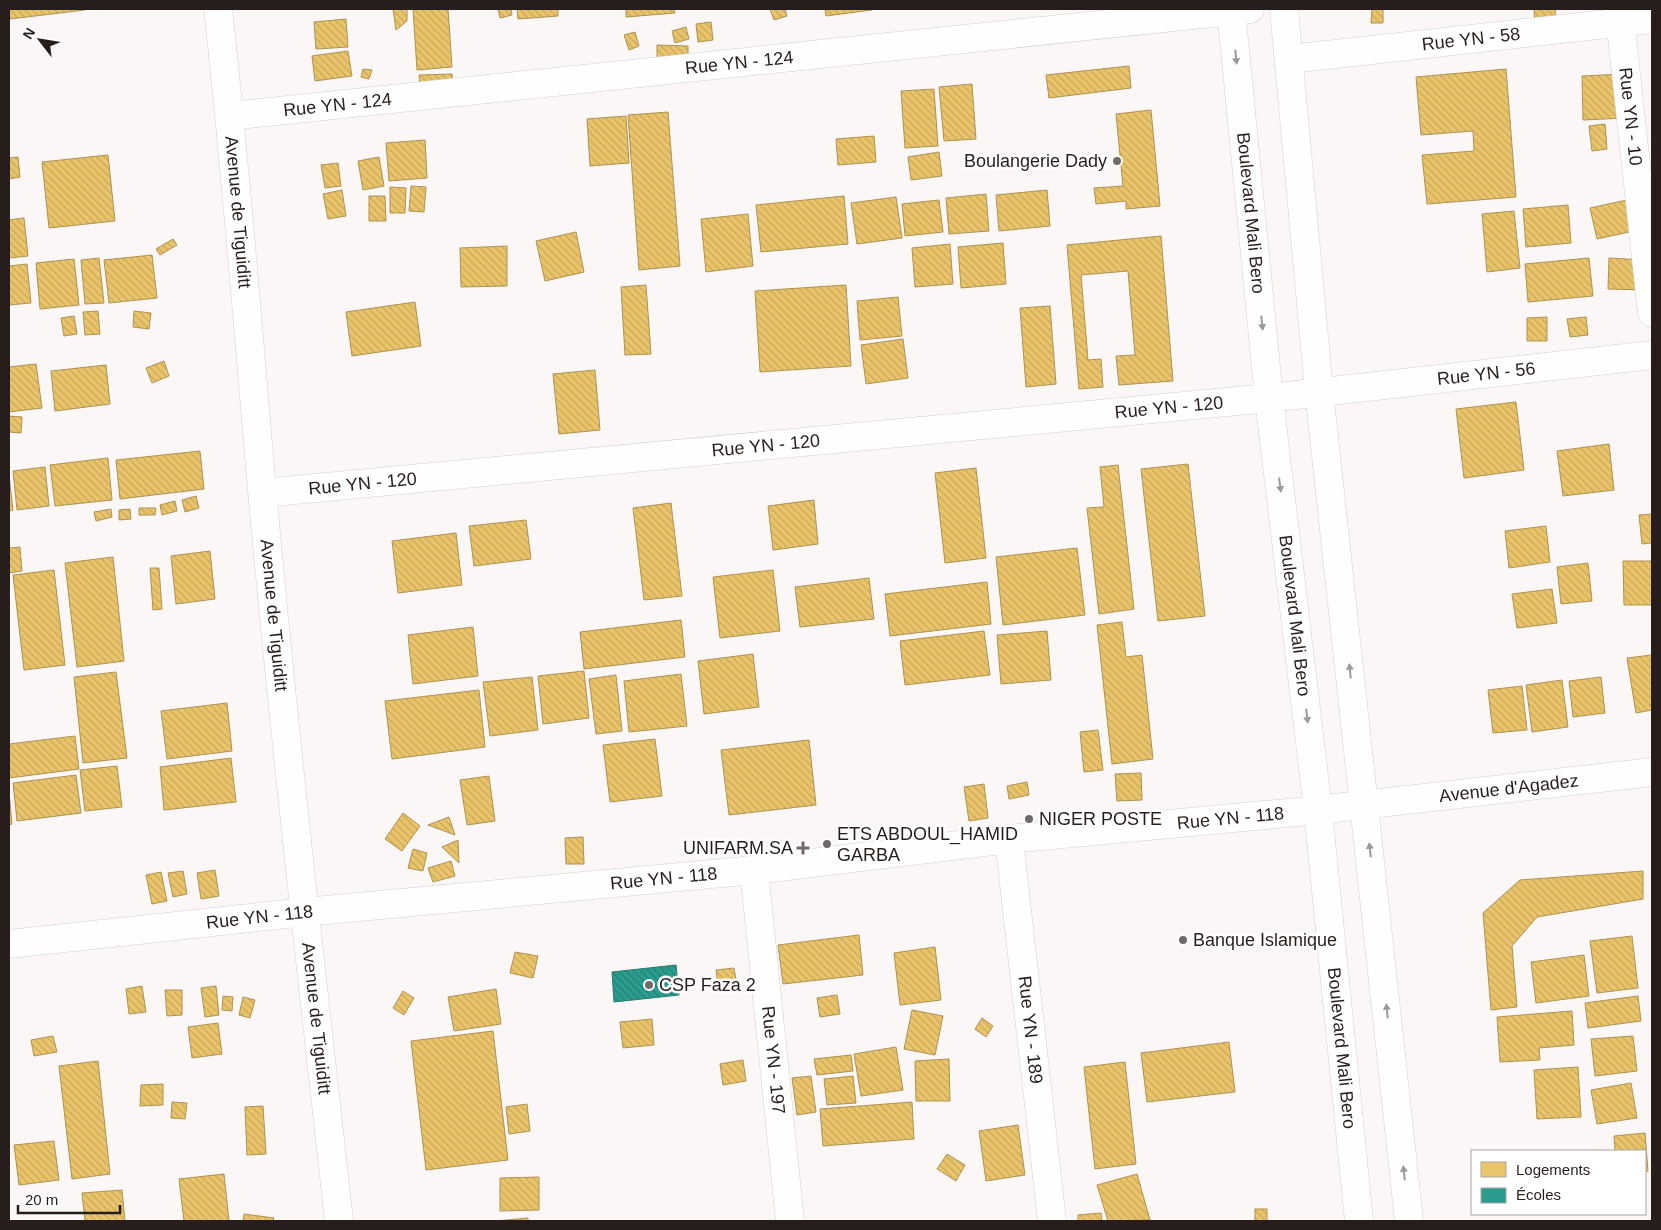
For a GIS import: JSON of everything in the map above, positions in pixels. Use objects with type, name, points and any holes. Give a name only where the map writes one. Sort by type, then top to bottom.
[{"type":"street","name":"Avenue de Tiguiditt","points":[[218,9],[230,116],[263,493],[305,912],[340,1221]]},
{"type":"street","points":[[1284,9],[1319,391],[1409,1221]]},
{"type":"street","name":"Rue YN - 124","points":[[230,116],[1237,10]]},
{"type":"street","name":"Boulevard Mali Bero","points":[[1237,10],[1269,398],[1318,810],[1359,1221]]},
{"type":"street","name":"Rue YN - 58","points":[[1290,59],[1620,16],[1652,19]]},
{"type":"street","name":"Rue YN - 10","points":[[1620,16],[1652,313]]},
{"type":"street","name":"Rue YN - 56","points":[[1269,398],[1652,355]]},
{"type":"street","name":"Rue YN - 120","points":[[263,493],[1269,398]]},
{"type":"street","name":"Avenue d'Agadez","points":[[1318,810],[1652,772]]},
{"type":"street","name":"Rue YN - 118","points":[[9,944],[305,912],[754,870],[1009,839],[1318,810]]},
{"type":"street","name":"Rue YN - 189","points":[[1009,839],[1052,1221]]},
{"type":"street","name":"Rue YN - 197","points":[[754,870],[790,1221]]},
{"type":"building: Logements","points":[[9,9],[85,9],[85,10],[10,19]]},
{"type":"building: Logements","points":[[393,9],[407,9],[407,21],[396,30]]},
{"type":"building: Logements","points":[[413,9],[448,9],[452,67],[417,70]]},
{"type":"building: Logements","points":[[498,9],[511,9],[512,15],[500,18]]},
{"type":"building: Logements","points":[[517,9],[558,9],[558,16],[518,19]]},
{"type":"building: Logements","points":[[626,9],[674,9],[675,13],[626,17]]},
{"type":"building: Logements","points":[[770,9],[785,9],[787,16],[774,20]]},
{"type":"building: Logements","points":[[825,9],[872,9],[872,10],[826,16]]},
{"type":"building: Logements","points":[[1372,9],[1383,9],[1383,23],[1371,23]]},
{"type":"building: Logements","points":[[1534,9],[1555,9],[1556,24],[1535,26]]},
{"type":"building: Logements","points":[[346,19],[348,47],[316,49],[314,22]]},
{"type":"building: Logements","points":[[711,22],[713,40],[698,42],[696,24]]},
{"type":"building: Logements","points":[[686,27],[689,39],[675,43],[672,31]]},
{"type":"building: Logements","points":[[635,32],[639,46],[629,50],[624,35]]},
{"type":"building: Logements","points":[[657,45],[688,46],[688,60],[657,59]]},
{"type":"building: Logements","points":[[348,51],[352,76],[315,81],[312,56]]},
{"type":"building: Logements","points":[[1129,66],[1131,88],[1049,98],[1046,75]]},
{"type":"building: Logements","points":[[363,69],[372,70],[369,79],[361,77]]},
{"type":"building: Logements","points":[[1506,69],[1516,197],[1427,204],[1422,155],[1474,151],[1473,131],[1421,135],[1416,77]]},
{"type":"building: Logements","points":[[452,74],[453,85],[420,87],[419,75]]},
{"type":"building: Logements","points":[[1624,74],[1625,118],[1583,120],[1582,76]]},
{"type":"building: Logements","points":[[972,84],[976,139],[944,141],[939,87]]},
{"type":"building: Logements","points":[[934,89],[938,146],[905,148],[901,91]]},
{"type":"building: Logements","points":[[1151,110],[1160,206],[1126,209],[1126,201],[1096,204],[1094,188],[1123,186],[1116,114]]},
{"type":"building: Logements","points":[[668,112],[680,266],[639,270],[628,115]]},
{"type":"building: Logements","points":[[626,116],[629,163],[590,166],[587,119]]},
{"type":"building: Logements","points":[[1605,124],[1607,149],[1592,151],[1589,126]]},
{"type":"building: Logements","points":[[874,136],[876,162],[838,165],[836,139]]},
{"type":"building: Logements","points":[[425,140],[427,178],[389,181],[386,143]]},
{"type":"building: Logements","points":[[939,152],[942,176],[911,180],[908,157]]},
{"type":"building: Logements","points":[[108,155],[115,221],[49,228],[42,162]]},
{"type":"building: Logements","points":[[18,157],[20,177],[9,179],[9,158]]},
{"type":"building: Logements","points":[[379,157],[384,186],[363,190],[358,161]]},
{"type":"building: Logements","points":[[338,163],[341,186],[325,188],[321,165]]},
{"type":"building: Logements","points":[[411,186],[426,187],[424,212],[409,211]]},
{"type":"building: Logements","points":[[390,187],[406,188],[405,213],[390,213]]},
{"type":"building: Logements","points":[[342,190],[346,216],[328,219],[323,194]]},
{"type":"building: Logements","points":[[1047,190],[1050,226],[999,231],[996,195]]},
{"type":"building: Logements","points":[[986,194],[989,231],[949,234],[946,198]]},
{"type":"building: Logements","points":[[369,196],[385,196],[386,221],[369,221]]},
{"type":"building: Logements","points":[[844,196],[848,244],[761,252],[756,205]]},
{"type":"building: Logements","points":[[896,197],[902,238],[857,244],[851,203]]},
{"type":"building: Logements","points":[[1636,198],[1643,229],[1597,239],[1590,208]]},
{"type":"building: Logements","points":[[939,200],[943,232],[905,236],[902,204]]},
{"type":"building: Logements","points":[[1568,205],[1571,243],[1526,247],[1523,209]]},
{"type":"building: Logements","points":[[1514,211],[1520,268],[1487,272],[1482,214]]},
{"type":"building: Logements","points":[[748,214],[753,266],[706,272],[701,219]]},
{"type":"building: Logements","points":[[24,218],[28,256],[9,258],[9,220]]},
{"type":"building: Logements","points":[[576,232],[584,272],[545,281],[536,241]]},
{"type":"building: Logements","points":[[1161,236],[1173,381],[1119,385],[1116,356],[1135,355],[1128,271],[1081,275],[1088,360],[1101,359],[1103,387],[1079,389],[1067,245]]},
{"type":"building: Logements","points":[[173,239],[177,245],[160,255],[156,249]]},
{"type":"building: Logements","points":[[1003,243],[1006,284],[961,288],[958,247]]},
{"type":"building: Logements","points":[[950,244],[953,284],[915,287],[912,248]]},
{"type":"building: Logements","points":[[507,246],[507,286],[461,287],[460,248]]},
{"type":"building: Logements","points":[[152,255],[157,298],[109,303],[104,260]]},
{"type":"building: Logements","points":[[99,258],[104,303],[85,304],[81,260]]},
{"type":"building: Logements","points":[[1589,258],[1593,296],[1528,302],[1525,264]]},
{"type":"building: Logements","points":[[1609,258],[1645,260],[1644,290],[1608,289]]},
{"type":"building: Logements","points":[[74,259],[79,305],[40,309],[36,263]]},
{"type":"building: Logements","points":[[27,264],[31,303],[9,305],[9,266]]},
{"type":"building: Logements","points":[[646,285],[651,354],[625,355],[621,287]]},
{"type":"building: Logements","points":[[846,285],[851,366],[760,372],[755,291]]},
{"type":"building: Logements","points":[[898,297],[902,336],[860,340],[857,301]]},
{"type":"building: Logements","points":[[415,302],[421,346],[352,356],[346,312]]},
{"type":"building: Logements","points":[[1050,306],[1056,384],[1026,387],[1020,308]]},
{"type":"building: Logements","points":[[98,311],[100,334],[85,335],[83,312]]},
{"type":"building: Logements","points":[[134,311],[151,313],[149,329],[133,327]]},
{"type":"building: Logements","points":[[74,316],[77,334],[64,336],[61,318]]},
{"type":"building: Logements","points":[[1547,317],[1547,341],[1527,341],[1527,318]]},
{"type":"building: Logements","points":[[1586,317],[1588,335],[1570,337],[1567,319]]},
{"type":"building: Logements","points":[[903,339],[908,378],[866,384],[861,345]]},
{"type":"building: Logements","points":[[164,361],[169,376],[152,383],[146,368]]},
{"type":"building: Logements","points":[[36,364],[42,408],[9,412],[9,367]]},
{"type":"building: Logements","points":[[106,365],[110,404],[55,411],[51,371]]},
{"type":"building: Logements","points":[[595,370],[600,430],[559,434],[553,374]]},
{"type":"building: Logements","points":[[1516,402],[1524,470],[1464,478],[1456,409]]},
{"type":"building: Logements","points":[[9,416],[22,417],[21,433],[9,432]]},
{"type":"building: Logements","points":[[1609,444],[1614,490],[1563,496],[1557,451]]},
{"type":"building: Logements","points":[[200,451],[204,489],[120,499],[116,460]]},
{"type":"building: Logements","points":[[108,458],[112,500],[55,506],[50,465]]},
{"type":"building: Logements","points":[[1188,464],[1205,616],[1158,621],[1141,469]]},
{"type":"building: Logements","points":[[1118,465],[1134,609],[1099,614],[1087,508],[1104,507],[1100,467]]},
{"type":"building: Logements","points":[[45,467],[49,506],[17,510],[13,471]]},
{"type":"building: Logements","points":[[976,468],[986,558],[945,563],[935,473]]},
{"type":"building: Logements","points":[[9,475],[13,510],[9,511]]},
{"type":"building: Logements","points":[[196,496],[199,508],[185,512],[182,500]]},
{"type":"building: Logements","points":[[814,500],[818,544],[773,550],[768,506]]},
{"type":"building: Logements","points":[[175,501],[177,511],[162,515],[160,505]]},
{"type":"building: Logements","points":[[671,503],[682,596],[644,600],[633,508]]},
{"type":"building: Logements","points":[[139,508],[156,508],[155,515],[139,515]]},
{"type":"building: Logements","points":[[111,509],[112,517],[96,521],[94,512]]},
{"type":"building: Logements","points":[[130,509],[131,519],[119,520],[119,510]]},
{"type":"building: Logements","points":[[1652,514],[1652,543],[1642,544],[1639,515]]},
{"type":"building: Logements","points":[[526,520],[531,559],[474,566],[469,526]]},
{"type":"building: Logements","points":[[1546,526],[1550,562],[1509,568],[1505,531]]},
{"type":"building: Logements","points":[[456,533],[462,585],[398,593],[392,541]]},
{"type":"building: Logements","points":[[20,547],[22,571],[9,573],[9,548]]},
{"type":"building: Logements","points":[[1077,548],[1085,615],[1003,625],[996,557]]},
{"type":"building: Logements","points":[[210,551],[215,599],[176,604],[171,556]]},
{"type":"building: Logements","points":[[113,557],[124,661],[77,667],[65,563]]},
{"type":"building: Logements","points":[[1623,561],[1652,561],[1652,605],[1624,605]]},
{"type":"building: Logements","points":[[1588,563],[1592,601],[1561,604],[1557,567]]},
{"type":"building: Logements","points":[[150,568],[159,568],[162,609],[153,610]]},
{"type":"building: Logements","points":[[54,570],[65,665],[24,670],[13,575]]},
{"type":"building: Logements","points":[[773,570],[780,631],[720,638],[713,577]]},
{"type":"building: Logements","points":[[869,578],[874,619],[800,627],[795,587]]},
{"type":"building: Logements","points":[[987,582],[991,624],[890,636],[885,594]]},
{"type":"building: Logements","points":[[1552,589],[1557,623],[1517,628],[1512,594]]},
{"type":"building: Logements","points":[[681,620],[685,657],[584,669],[580,632]]},
{"type":"building: Logements","points":[[1122,622],[1126,657],[1142,655],[1153,759],[1112,764],[1097,625]]},
{"type":"building: Logements","points":[[473,627],[478,676],[413,684],[408,635]]},
{"type":"building: Logements","points":[[984,631],[990,675],[905,685],[900,641]]},
{"type":"building: Logements","points":[[1047,631],[1051,680],[1001,684],[997,635]]},
{"type":"building: Logements","points":[[753,654],[759,707],[704,714],[698,661]]},
{"type":"building: Logements","points":[[1652,655],[1652,710],[1636,713],[1627,658]]},
{"type":"building: Logements","points":[[584,671],[589,718],[543,724],[538,676]]},
{"type":"building: Logements","points":[[116,672],[127,758],[83,763],[74,677]]},
{"type":"building: Logements","points":[[681,674],[687,726],[629,732],[624,681]]},
{"type":"building: Logements","points":[[616,675],[622,731],[596,734],[589,679]]},
{"type":"building: Logements","points":[[532,677],[538,730],[490,736],[483,682]]},
{"type":"building: Logements","points":[[1601,677],[1605,713],[1573,717],[1569,681]]},
{"type":"building: Logements","points":[[1562,680],[1568,727],[1532,732],[1526,685]]},
{"type":"building: Logements","points":[[1522,686],[1527,730],[1493,733],[1488,690]]},
{"type":"building: Logements","points":[[479,690],[485,747],[392,759],[385,701]]},
{"type":"building: Logements","points":[[227,703],[232,751],[167,759],[161,711]]},
{"type":"building: Logements","points":[[1098,730],[1103,770],[1084,772],[1080,732]]},
{"type":"building: Logements","points":[[75,736],[79,769],[9,778],[9,744]]},
{"type":"building: Logements","points":[[655,739],[662,796],[610,802],[603,745]]},
{"type":"building: Logements","points":[[809,740],[816,805],[729,815],[721,750]]},
{"type":"building: Logements","points":[[231,758],[236,802],[164,810],[160,767]]},
{"type":"building: Logements","points":[[117,766],[122,807],[85,811],[80,770]]},
{"type":"building: Logements","points":[[1141,773],[1142,800],[1117,801],[1115,774]]},
{"type":"building: Logements","points":[[76,775],[81,813],[17,821],[13,783]]},
{"type":"building: Logements","points":[[489,776],[495,821],[467,825],[460,780]]},
{"type":"building: Logements","points":[[1027,782],[1029,795],[1009,799],[1007,786]]},
{"type":"building: Logements","points":[[984,784],[988,818],[969,821],[964,787]]},
{"type":"building: Logements","points":[[9,792],[12,824],[9,825]]},
{"type":"building: Logements","points":[[403,813],[420,826],[402,851],[385,839]]},
{"type":"building: Logements","points":[[449,817],[455,835],[428,825]]},
{"type":"building: Logements","points":[[583,837],[584,864],[566,864],[565,838]]},
{"type":"building: Logements","points":[[458,840],[459,863],[442,847]]},
{"type":"building: Logements","points":[[413,849],[427,853],[423,871],[408,868]]},
{"type":"building: Logements","points":[[451,861],[455,876],[433,882],[428,868]]},
{"type":"building: Logements","points":[[215,870],[219,896],[201,899],[197,873]]},
{"type":"building: Logements","points":[[183,871],[187,894],[173,897],[168,873]]},
{"type":"building: Logements","points":[[1643,871],[1643,899],[1537,917],[1512,946],[1517,1007],[1491,1010],[1483,913],[1520,880]]},
{"type":"building: Logements","points":[[161,872],[167,901],[152,904],[146,875]]},
{"type":"building: Logements","points":[[859,935],[863,975],[783,984],[778,945]]},
{"type":"building: Logements","points":[[1632,936],[1638,988],[1597,993],[1590,941]]},
{"type":"building: Logements","points":[[935,947],[941,1000],[900,1005],[894,953]]},
{"type":"building: Logements","points":[[515,952],[538,956],[533,978],[510,973]]},
{"type":"building: Logements","points":[[1584,955],[1589,996],[1536,1003],[1531,962]]},
{"type":"building: Logements","points":[[734,968],[737,985],[718,987],[716,970]]},
{"type":"building: Logements","points":[[142,986],[146,1012],[129,1014],[126,989]]},
{"type":"building: Logements","points":[[216,986],[219,1015],[205,1017],[201,988]]},
{"type":"building: Logements","points":[[496,989],[501,1024],[454,1031],[448,997]]},
{"type":"building: Logements","points":[[165,990],[182,990],[182,1015],[167,1016]]},
{"type":"building: Logements","points":[[403,991],[414,998],[404,1015],[393,1008]]},
{"type":"building: Logements","points":[[837,995],[840,1014],[820,1017],[817,998]]},
{"type":"building: Logements","points":[[223,996],[233,997],[232,1011],[222,1010]]},
{"type":"building: Logements","points":[[1638,996],[1641,1021],[1588,1028],[1585,1003]]},
{"type":"building: Logements","points":[[243,997],[255,1000],[250,1018],[239,1015]]},
{"type":"building: Logements","points":[[912,1010],[943,1016],[935,1055],[904,1049]]},
{"type":"building: Logements","points":[[1572,1011],[1574,1045],[1539,1048],[1540,1060],[1500,1062],[1497,1017]]},
{"type":"building: Logements","points":[[982,1018],[993,1026],[986,1037],[975,1029]]},
{"type":"building: Logements","points":[[652,1019],[654,1045],[623,1048],[620,1022]]},
{"type":"building: Logements","points":[[218,1023],[222,1054],[192,1058],[188,1027]]},
{"type":"building: Logements","points":[[493,1031],[508,1160],[426,1170],[411,1041]]},
{"type":"building: Logements","points":[[53,1036],[57,1052],[34,1056],[31,1040]]},
{"type":"building: Logements","points":[[1633,1036],[1637,1071],[1595,1076],[1591,1039]]},
{"type":"building: Logements","points":[[1229,1042],[1235,1092],[1147,1102],[1141,1053]]},
{"type":"building: Logements","points":[[896,1047],[903,1090],[861,1096],[854,1054]]},
{"type":"building: Logements","points":[[851,1055],[853,1071],[817,1075],[814,1059]]},
{"type":"building: Logements","points":[[949,1059],[950,1101],[916,1101],[915,1061]]},
{"type":"building: Logements","points":[[743,1060],[746,1081],[723,1085],[720,1064]]},
{"type":"building: Logements","points":[[98,1061],[110,1174],[72,1179],[59,1066]]},
{"type":"building: Logements","points":[[1125,1062],[1136,1164],[1095,1169],[1084,1067]]},
{"type":"building: Logements","points":[[1578,1067],[1581,1117],[1537,1119],[1534,1070]]},
{"type":"building: Logements","points":[[811,1076],[816,1112],[797,1115],[792,1078]]},
{"type":"building: Logements","points":[[853,1076],[856,1103],[827,1105],[824,1079]]},
{"type":"building: Logements","points":[[1631,1083],[1637,1118],[1597,1124],[1591,1090]]},
{"type":"building: Logements","points":[[163,1084],[163,1105],[140,1106],[141,1085]]},
{"type":"building: Logements","points":[[172,1102],[187,1103],[185,1119],[171,1118]]},
{"type":"building: Logements","points":[[912,1102],[914,1139],[823,1146],[820,1109]]},
{"type":"building: Logements","points":[[527,1104],[530,1131],[509,1134],[506,1107]]},
{"type":"building: Logements","points":[[263,1106],[266,1154],[247,1155],[245,1107]]},
{"type":"building: Logements","points":[[1018,1125],[1025,1175],[986,1181],[979,1131]]},
{"type":"building: Logements","points":[[1645,1133],[1648,1171],[1646,1172],[1646,1150],[1615,1150],[1614,1136]]},
{"type":"building: Logements","points":[[54,1141],[59,1180],[19,1185],[14,1145]]},
{"type":"building: Logements","points":[[947,1154],[965,1165],[956,1181],[937,1169]]},
{"type":"building: Logements","points":[[224,1174],[229,1221],[184,1221],[179,1179]]},
{"type":"building: Logements","points":[[1137,1174],[1150,1220],[1108,1221],[1097,1185]]},
{"type":"building: Logements","points":[[539,1177],[539,1210],[500,1211],[500,1178]]},
{"type":"building: Logements","points":[[122,1190],[125,1221],[85,1221],[82,1193]]},
{"type":"building: Logements","points":[[1255,1209],[1267,1209],[1267,1221],[1255,1221]]},
{"type":"building: Logements","points":[[1101,1213],[1102,1221],[1078,1221],[1078,1215]]},
{"type":"building: Logements","points":[[244,1214],[274,1218],[273,1221],[243,1221]]},
{"type":"building: Logements","points":[[528,1218],[528,1221],[495,1221]]},
{"type":"building: Écoles","points":[[676,965],[679,995],[614,1002],[612,972]]},
{"type":"place","name":"Boulangerie Dady","points":[[1117,161]]},
{"type":"place","name":"NIGER POSTE","points":[[1029,819]]},
{"type":"place","name":"ETS ABDOUL_HAMID GARBA","points":[[827,844]]},
{"type":"place","name":"UNIFARM.SA","points":[[803,848]]},
{"type":"place","name":"Banque Islamique","points":[[1183,940]]},
{"type":"place","name":"CSP Faza 2","points":[[649,985]]}]
